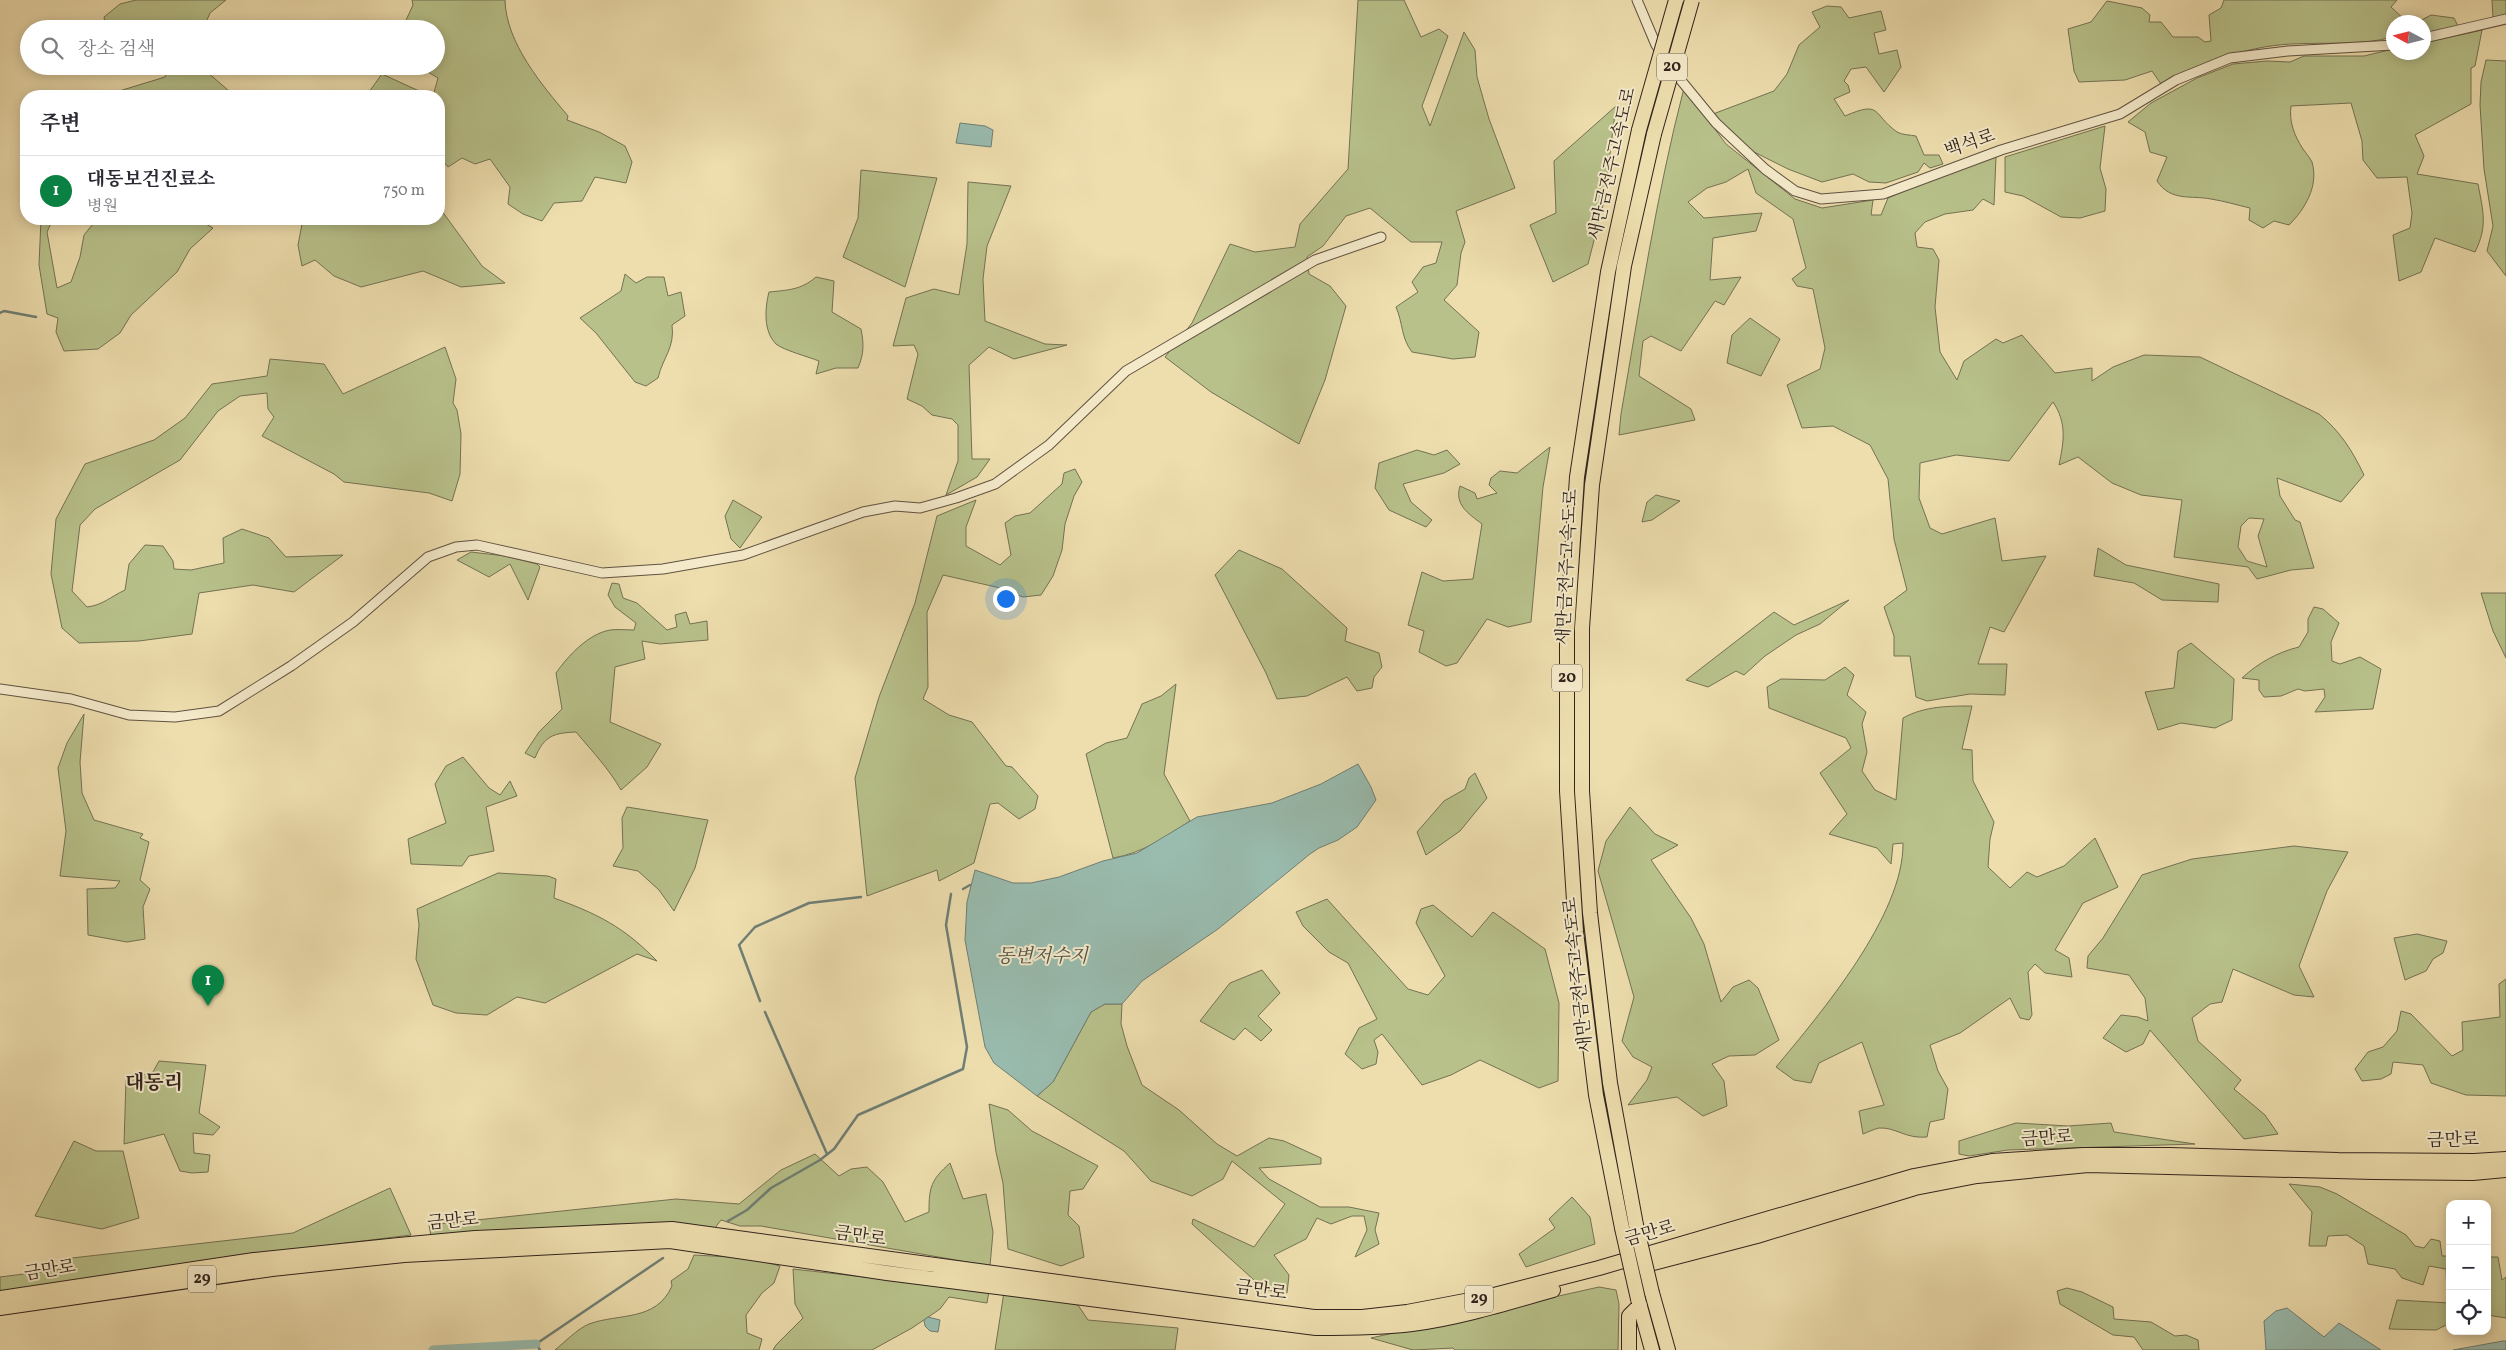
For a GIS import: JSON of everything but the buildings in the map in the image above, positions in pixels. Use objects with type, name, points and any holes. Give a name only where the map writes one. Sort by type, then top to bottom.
[{"type":"highway","name":"새만금전주고속도로","points":[[1652,1350],[1622,1228],[1596,1096],[1576,932],[1567,791],[1567,632],[1577,477],[1608,272],[1639,130],[1676,0]]},
{"type":"highway","name":"새만금전주고속도로","points":[[1668,1350],[1636,1225],[1610,1083],[1590,913],[1582,791],[1582,628],[1592,485],[1624,266],[1654,134],[1692,0]]},
{"type":"highway","name":"금만로","points":[[443,1248],[475,1238],[672,1229],[1314,1317],[1362,1317],[1407,1312],[1486,1298],[1599,1268],[1914,1176],[1992,1161],[2083,1155],[2474,1161],[2506,1158]]},
{"type":"highway","name":"금만로","points":[[0,1298],[254,1260],[443,1248],[670,1241],[887,1273],[1306,1327],[1362,1328],[1413,1324],[1486,1309],[1598,1277],[1757,1236],[1915,1188],[1977,1176],[2088,1165],[2374,1172],[2473,1173],[2506,1170]]},
{"type":"highway","name":"금만로","points":[[0,1308],[402,1250]]},
{"type":"highway","points":[[1629,1350],[1629,1316],[1639,1302]]},
{"type":"street","name":"백석로","points":[[1637,0],[1656,46],[1716,123],[1765,168],[1795,191],[1821,199],[1883,194],[2001,150],[2120,114],[2176,80],[2230,58],[2288,51],[2386,45]]},
{"type":"street","points":[[2431,36],[2506,19]]},
{"type":"street","points":[[0,690],[71,699],[129,715],[175,717],[219,711],[291,666],[353,622],[428,557],[456,547],[477,545],[602,573],[663,569],[743,556],[863,512],[895,506],[920,508],[956,498],[995,484],[1049,444],[1126,370],[1315,260],[1381,237]]},
{"type":"green space","points":[[136,0],[226,0],[210,13],[207,20],[104,20],[104,17],[120,4]]},
{"type":"green space","points":[[412,0],[505,0],[507,16],[519,47],[537,77],[568,116],[567,120],[599,132],[625,146],[632,162],[626,183],[595,177],[582,201],[554,203],[542,221],[523,214],[508,204],[510,187],[490,159],[475,164],[462,158],[448,167],[445,163],[445,90],[435,90],[438,78],[433,75],[445,75],[445,20],[406,20],[413,5]]},
{"type":"green space","points":[[1358,0],[1404,0],[1421,37],[1439,29],[1448,36],[1422,106],[1430,126],[1464,32],[1475,50],[1477,77],[1489,119],[1515,188],[1456,211],[1465,242],[1461,253],[1457,285],[1444,300],[1479,332],[1475,357],[1453,359],[1412,352],[1404,336],[1396,307],[1418,292],[1412,282],[1423,267],[1436,263],[1442,242],[1411,242],[1370,208],[1346,216],[1323,246],[1307,257],[1309,274],[1330,286],[1346,306],[1325,380],[1299,444],[1211,392],[1165,357],[1192,323],[1230,244],[1255,252],[1295,247],[1300,224],[1348,169]]},
{"type":"green space","points":[[2224,0],[2397,0],[2391,7],[2400,15],[2386,15],[2386,39],[2381,40],[2355,43],[2291,44],[2256,49],[2208,63],[2161,84],[2152,71],[2125,80],[2079,82],[2074,71],[2068,29],[2091,22],[2107,1],[2142,8],[2150,15],[2149,22],[2161,22],[2173,37],[2198,37],[2205,42],[2211,41],[2209,15],[2221,8]]},
{"type":"green space","points":[[2492,0],[2506,0],[2506,14],[2493,18]]},
{"type":"green space","points":[[1827,6],[1841,7],[1849,18],[1881,11],[1886,30],[1874,33],[1879,54],[1897,50],[1901,67],[1884,92],[1866,67],[1851,69],[1844,81],[1848,85],[1850,92],[1834,99],[1845,116],[1857,111],[1871,109],[1897,132],[1916,136],[1924,155],[1939,155],[1943,164],[1930,168],[1924,163],[1918,172],[1886,183],[1869,182],[1853,174],[1822,182],[1788,169],[1750,150],[1713,114],[1774,91],[1787,74],[1799,45],[1820,27],[1812,12]]},
{"type":"green space","points":[[2431,15],[2454,18],[2458,26],[2431,32]]},
{"type":"green space","points":[[2482,30],[2475,66],[2471,68],[2471,104],[2415,135],[2424,156],[2417,174],[2478,184],[2483,218],[2482,234],[2475,252],[2435,238],[2421,272],[2399,281],[2393,235],[2410,228],[2412,213],[2407,177],[2377,178],[2363,160],[2362,141],[2351,103],[2291,106],[2291,117],[2295,133],[2312,162],[2314,180],[2305,204],[2289,225],[2274,221],[2263,228],[2249,220],[2250,208],[2216,200],[2175,195],[2163,188],[2157,181],[2167,157],[2150,152],[2145,132],[2128,122],[2151,103],[2197,78],[2233,64],[2267,61],[2290,62],[2304,56],[2364,56],[2386,51],[2386,60],[2431,60],[2431,41]]},
{"type":"green space","points":[[2486,60],[2506,61],[2506,276],[2487,251],[2493,226],[2484,169],[2480,105],[2481,82]]},
{"type":"green space","points":[[166,75],[211,75],[228,90],[123,90],[165,77]]},
{"type":"green space","points":[[381,75],[384,75],[417,90],[370,90]]},
{"type":"green space","points":[[1684,88],[1726,144],[1795,199],[1822,208],[1873,200],[1871,215],[1881,215],[1888,198],[1958,168],[1996,157],[1994,205],[1983,199],[1973,210],[1945,214],[1925,222],[1915,233],[1917,247],[1933,249],[1939,260],[1935,307],[1940,352],[1957,380],[1964,361],[1996,339],[2003,343],[2022,335],[2055,373],[2092,368],[2092,381],[2113,367],[2144,355],[2200,357],[2319,414],[2345,442],[2364,475],[2341,502],[2277,478],[2280,496],[2295,520],[2300,522],[2314,568],[2291,570],[2257,579],[2248,567],[2174,557],[2182,500],[2141,495],[2112,483],[2078,457],[2059,465],[2063,432],[2061,417],[2053,402],[2009,461],[1956,455],[1920,463],[1919,498],[1930,528],[1942,534],[1995,518],[2002,561],[2046,556],[2004,632],[1990,627],[1978,664],[2007,664],[2005,695],[1970,694],[1927,701],[1916,697],[1910,656],[1894,656],[1894,636],[1884,607],[1907,590],[1894,539],[1888,479],[1870,445],[1833,426],[1802,428],[1787,385],[1820,369],[1825,348],[1813,289],[1797,286],[1792,279],[1806,268],[1793,219],[1756,193],[1748,169],[1726,182],[1707,188],[1688,202],[1704,218],[1762,213],[1756,231],[1713,238],[1710,280],[1741,277],[1724,305],[1715,301],[1681,351],[1651,336],[1643,341],[1639,376],[1691,409],[1695,420],[1619,435],[1649,251]],"holes":[[[2249,518],[2264,519],[2258,536],[2267,567],[2247,561],[2238,547],[2241,526]]]},
{"type":"green space","points":[[1616,106],[1604,201],[1588,264],[1553,282],[1530,225],[1556,213],[1554,161]]},
{"type":"green space","points":[[2105,126],[2100,168],[2106,189],[2105,211],[2080,218],[2061,217],[2023,196],[2005,192],[2005,157]]},
{"type":"green space","points":[[861,170],[937,178],[905,287],[843,257],[858,218]]},
{"type":"green space","points":[[968,182],[1011,186],[987,246],[983,279],[985,321],[1045,344],[1067,345],[1014,359],[989,347],[969,365],[972,459],[990,459],[977,477],[946,495],[958,461],[958,425],[952,419],[932,415],[922,406],[907,399],[918,354],[914,345],[893,346],[906,298],[934,289],[959,295],[967,244]]},
{"type":"green space","points":[[445,215],[482,266],[505,283],[461,287],[423,271],[361,287],[334,276],[315,260],[302,266],[298,245],[302,225],[445,225]]},
{"type":"green space","points":[[41,225],[50,225],[47,232],[57,288],[71,282],[80,257],[84,235],[92,225],[208,225],[213,228],[190,249],[177,272],[131,315],[120,333],[98,349],[64,351],[56,332],[58,318],[47,314],[39,265]]},
{"type":"green space","points":[[625,274],[636,283],[647,277],[664,277],[668,296],[681,292],[685,316],[672,325],[672,340],[658,378],[646,386],[635,382],[596,333],[580,318],[621,291]]},
{"type":"green space","points":[[816,277],[834,281],[832,312],[861,329],[863,349],[858,368],[836,368],[816,374],[819,361],[779,346],[769,333],[766,312],[769,292],[800,287]]},
{"type":"green space","points":[[1750,318],[1780,339],[1761,376],[1727,363],[1732,335]]},
{"type":"green space","points":[[445,347],[456,379],[453,403],[457,410],[461,434],[460,474],[452,501],[429,493],[344,482],[334,474],[262,436],[274,417],[268,409],[267,393],[240,396],[218,411],[180,460],[95,509],[80,525],[72,591],[87,607],[102,603],[125,590],[129,564],[145,545],[163,546],[173,561],[174,569],[191,570],[224,563],[223,538],[242,529],[269,538],[286,557],[343,555],[294,592],[253,585],[199,593],[192,634],[139,641],[79,643],[62,628],[51,574],[56,519],[85,464],[154,440],[185,418],[212,384],[267,376],[270,359],[324,364],[343,394]]},
{"type":"green space","points":[[1550,447],[1543,487],[1531,622],[1508,627],[1487,619],[1457,663],[1446,666],[1419,652],[1424,631],[1408,625],[1422,572],[1443,581],[1473,579],[1482,524],[1468,513],[1461,504],[1459,499],[1460,486],[1475,493],[1477,499],[1497,493],[1489,485],[1491,478],[1500,471],[1517,473]]},
{"type":"green space","points":[[1417,450],[1434,455],[1447,450],[1460,464],[1444,473],[1403,484],[1411,502],[1432,520],[1426,527],[1389,510],[1375,488],[1379,463]]},
{"type":"green space","points":[[1075,469],[1082,482],[1074,496],[1065,524],[1062,550],[1053,576],[1041,595],[1023,597],[996,587],[943,575],[927,612],[928,687],[923,699],[949,715],[972,722],[1006,766],[1012,767],[1038,796],[1035,809],[1019,819],[998,803],[990,804],[974,863],[939,881],[937,870],[867,896],[855,778],[879,697],[915,603],[937,516],[976,500],[966,527],[966,546],[1000,565],[1011,555],[1005,523],[1015,516],[1030,513],[1062,484],[1064,473]]},
{"type":"green space","points":[[1656,495],[1680,501],[1652,520],[1642,522],[1647,502]]},
{"type":"green space","points":[[733,500],[762,517],[740,548],[731,539],[725,516]]},
{"type":"green space","points":[[2098,548],[2126,565],[2219,584],[2218,602],[2162,600],[2134,583],[2094,576]]},
{"type":"green space","points":[[1239,550],[1282,569],[1347,628],[1345,641],[1379,653],[1382,667],[1374,677],[1372,688],[1357,691],[1347,677],[1307,696],[1277,699],[1266,673],[1215,575]]},
{"type":"green space","points":[[471,552],[505,556],[537,564],[540,567],[528,600],[510,564],[489,577],[457,560]]},
{"type":"green space","points":[[612,583],[619,584],[623,598],[637,603],[667,630],[677,627],[675,615],[686,612],[690,624],[707,621],[708,640],[660,644],[642,641],[645,659],[615,667],[610,722],[661,744],[647,767],[621,790],[606,767],[576,732],[561,733],[550,737],[542,745],[535,758],[525,753],[539,732],[562,709],[556,673],[566,660],[586,641],[602,632],[634,630],[636,623],[615,607],[608,595]]},
{"type":"green space","points":[[2481,593],[2506,593],[2506,658],[2493,631]]},
{"type":"green space","points":[[1849,600],[1820,624],[1796,635],[1765,656],[1744,675],[1736,671],[1708,687],[1686,680],[1774,612],[1794,625]]},
{"type":"green space","points":[[2314,607],[2323,609],[2339,623],[2331,642],[2332,661],[2340,664],[2360,657],[2381,669],[2373,709],[2315,712],[2325,697],[2324,689],[2305,691],[2298,689],[2281,696],[2264,697],[2259,690],[2259,680],[2242,678],[2269,659],[2299,647],[2308,632],[2308,619]]},
{"type":"green space","points":[[2191,643],[2234,679],[2232,720],[2215,728],[2181,723],[2158,730],[2145,692],[2174,688],[2178,651]]},
{"type":"green space","points":[[1845,667],[1854,675],[1847,695],[1866,712],[1862,724],[1867,752],[1862,771],[1875,790],[1896,800],[1903,718],[1928,709],[1972,706],[1962,749],[1972,750],[1973,781],[1994,822],[1990,839],[1988,867],[2010,888],[2027,872],[2037,877],[2064,866],[2095,838],[2118,887],[2083,903],[2055,950],[2069,958],[2072,977],[2045,973],[2035,964],[2028,972],[2032,1015],[2029,1020],[2020,1018],[2010,998],[1960,1033],[1930,1045],[1938,1071],[1948,1089],[1944,1119],[1930,1122],[1927,1137],[1913,1136],[1885,1128],[1877,1128],[1863,1134],[1859,1111],[1884,1105],[1862,1042],[1819,1063],[1811,1083],[1794,1080],[1776,1067],[1815,1019],[1857,962],[1890,901],[1900,871],[1903,843],[1893,844],[1891,864],[1877,848],[1829,834],[1847,814],[1820,773],[1851,748],[1846,738],[1769,708],[1767,687],[1781,679],[1825,680]]},
{"type":"green space","points":[[1176,684],[1164,774],[1190,821],[1144,848],[1113,858],[1086,754],[1106,743],[1127,738],[1142,704],[1161,696]]},
{"type":"green space","points":[[84,714],[80,762],[82,793],[94,820],[143,834],[140,838],[149,842],[140,880],[150,889],[143,907],[145,939],[127,942],[88,935],[87,889],[115,888],[120,881],[60,876],[66,831],[58,768],[67,743]]},
{"type":"green space","points":[[463,757],[489,788],[500,795],[510,781],[517,796],[486,807],[494,851],[469,856],[462,866],[411,864],[408,839],[446,823],[435,784],[446,766]]},
{"type":"green space","points":[[1475,773],[1487,798],[1460,831],[1426,855],[1417,832],[1444,801],[1465,789],[1469,778]]},
{"type":"green space","points":[[627,807],[708,820],[695,868],[674,911],[659,890],[638,871],[613,866],[623,848],[622,818]]},
{"type":"green space","points":[[1630,807],[1655,834],[1678,845],[1651,860],[1691,918],[1704,944],[1721,1002],[1733,987],[1749,980],[1758,988],[1779,1040],[1755,1055],[1729,1056],[1712,1064],[1724,1081],[1727,1106],[1703,1116],[1677,1097],[1628,1105],[1647,1080],[1652,1067],[1633,1057],[1622,1041],[1634,997],[1598,871],[1606,841]]},
{"type":"green space","points":[[2294,846],[2348,852],[2327,891],[2299,966],[2314,997],[2294,995],[2233,969],[2222,1002],[2210,1004],[2192,1018],[2198,1041],[2241,1080],[2234,1089],[2265,1115],[2278,1134],[2244,1139],[2150,1030],[2143,1044],[2126,1052],[2103,1038],[2121,1015],[2138,1017],[2148,1021],[2145,998],[2129,975],[2087,968],[2088,956],[2103,938],[2142,875],[2192,859]]},
{"type":"green space","points":[[498,873],[548,876],[556,879],[554,898],[597,916],[622,930],[657,961],[637,954],[545,1003],[517,997],[487,1015],[456,1013],[433,1005],[416,959],[419,925],[417,909]]},
{"type":"green space","points":[[1327,899],[1408,989],[1428,995],[1445,976],[1416,923],[1421,909],[1433,905],[1472,937],[1493,912],[1545,949],[1559,1003],[1558,1081],[1539,1088],[1480,1060],[1451,1075],[1422,1085],[1382,1034],[1374,1040],[1378,1052],[1376,1064],[1362,1069],[1345,1054],[1359,1028],[1377,1019],[1348,963],[1329,952],[1303,926],[1296,912]]},
{"type":"green space","points":[[2417,934],[2447,941],[2443,953],[2433,959],[2426,971],[2405,980],[2394,938]]},
{"type":"green space","points":[[1262,970],[1280,993],[1258,1016],[1272,1030],[1261,1041],[1245,1028],[1234,1040],[1200,1021],[1230,983]]},
{"type":"green space","points":[[2506,979],[2506,1096],[2466,1095],[2431,1083],[2423,1065],[2393,1062],[2391,1074],[2381,1079],[2362,1081],[2355,1069],[2368,1052],[2383,1047],[2397,1031],[2401,1011],[2411,1014],[2452,1056],[2463,1050],[2462,1022],[2500,1017],[2499,984]]},
{"type":"green space","points":[[1105,1004],[1122,1004],[1121,1024],[1142,1085],[1179,1110],[1217,1144],[1237,1156],[1269,1138],[1284,1141],[1321,1158],[1321,1164],[1259,1168],[1269,1179],[1320,1207],[1349,1207],[1379,1213],[1375,1230],[1379,1244],[1355,1257],[1367,1230],[1364,1216],[1352,1216],[1331,1224],[1317,1218],[1306,1239],[1274,1255],[1289,1275],[1287,1293],[1265,1290],[1192,1224],[1193,1219],[1254,1247],[1285,1204],[1232,1161],[1223,1179],[1192,1196],[1151,1181],[1124,1151],[1037,1096],[1053,1082],[1091,1012]]},
{"type":"green space","points":[[159,1061],[206,1065],[199,1113],[220,1127],[213,1135],[193,1133],[194,1153],[210,1155],[208,1172],[192,1173],[180,1171],[164,1134],[124,1144],[126,1080],[153,1072]]},
{"type":"green space","points":[[989,1104],[1008,1110],[1032,1131],[1098,1166],[1083,1189],[1070,1191],[1068,1215],[1079,1226],[1084,1257],[1061,1266],[1008,1249],[1003,1183]]},
{"type":"green space","points":[[2016,1123],[2068,1126],[2111,1123],[2114,1132],[2195,1144],[2008,1150],[1969,1156],[1959,1154],[1959,1141]]},
{"type":"green space","points":[[74,1141],[96,1151],[123,1151],[139,1218],[102,1229],[35,1216]]},
{"type":"green space","points":[[815,1154],[839,1176],[851,1169],[867,1167],[883,1182],[905,1222],[929,1212],[932,1184],[950,1163],[963,1199],[986,1194],[993,1232],[990,1266],[761,1226],[740,1226],[721,1220],[714,1229],[615,1224],[431,1236],[429,1225],[676,1199],[739,1204],[781,1170]]},
{"type":"green space","points":[[2289,1184],[2320,1187],[2337,1194],[2406,1235],[2415,1246],[2424,1248],[2431,1239],[2440,1241],[2442,1256],[2446,1256],[2446,1269],[2429,1266],[2423,1285],[2402,1278],[2395,1269],[2368,1264],[2364,1246],[2347,1235],[2328,1236],[2326,1246],[2309,1246],[2312,1212]]},
{"type":"green space","points":[[390,1188],[411,1235],[241,1256],[0,1293],[0,1277],[64,1269],[63,1259],[293,1233]]},
{"type":"green space","points":[[1572,1197],[1590,1217],[1595,1244],[1526,1267],[1519,1254],[1555,1228],[1549,1219]]},
{"type":"green space","points":[[694,1255],[749,1258],[780,1266],[774,1283],[762,1293],[746,1315],[747,1333],[762,1339],[759,1350],[555,1350],[576,1332],[589,1324],[636,1314],[656,1306],[665,1298],[672,1286],[671,1281],[688,1269]]},
{"type":"green space","points":[[2491,1257],[2498,1257],[2502,1280],[2506,1277],[2506,1318],[2491,1316]]},
{"type":"green space","points":[[793,1269],[989,1291],[987,1303],[949,1297],[940,1309],[912,1328],[872,1350],[773,1350],[803,1318],[795,1304]]},
{"type":"green space","points":[[1599,1287],[1616,1290],[1619,1304],[1618,1350],[1455,1350],[1453,1348],[1413,1350],[1371,1338]]},
{"type":"green space","points":[[2067,1288],[2082,1292],[2113,1307],[2114,1319],[2151,1322],[2175,1336],[2186,1335],[2198,1340],[2199,1350],[2143,1350],[2134,1337],[2113,1335],[2060,1304],[2057,1291]]},
{"type":"green space","points":[[1004,1292],[1078,1305],[1088,1320],[1178,1328],[1175,1350],[995,1350]]},
{"type":"green space","points":[[2397,1300],[2446,1303],[2446,1325],[2436,1330],[2389,1329]]},
{"type":"water","points":[[960,123],[985,126],[993,130],[991,147],[956,143]]},
{"type":"water","name":"동변저수지","points":[[1358,764],[1376,800],[1357,827],[1338,840],[1310,854],[1218,929],[1142,981],[1122,1004],[1105,1004],[1091,1012],[1053,1082],[1037,1096],[994,1063],[985,1047],[965,940],[967,902],[975,870],[1013,883],[1031,883],[1059,877],[1103,861],[1137,853],[1197,817],[1272,803],[1321,784]]},
{"type":"water","points":[[2287,1308],[2324,1337],[2339,1323],[2381,1350],[2266,1350],[2264,1321],[2276,1311]]},
{"type":"water","points":[[928,1317],[940,1320],[938,1332],[930,1331],[925,1326],[924,1320]]},
{"type":"water","points":[[2506,1341],[2506,1350],[2453,1350]]},
{"type":"waterway","points":[[0,313],[4,311],[36,317]]},
{"type":"waterway","points":[[963,889],[970,885]]},
{"type":"waterway","points":[[728,1221],[747,1210],[771,1188],[820,1160],[834,1149],[858,1115],[963,1069],[967,1047],[946,925],[951,894]]},
{"type":"waterway","points":[[760,1001],[739,945],[755,927],[809,903],[861,897]]},
{"type":"waterway","points":[[765,1012],[827,1154]]},
{"type":"waterway","points":[[540,1350],[536,1344],[663,1258]]},
{"type":"waterway","points":[[433,1350],[536,1344]]},
{"type":"place","name":"대동보건진료소","points":[[208,1006]]},
{"type":"district","name":"대동리","points":[[154,1084]]}]
